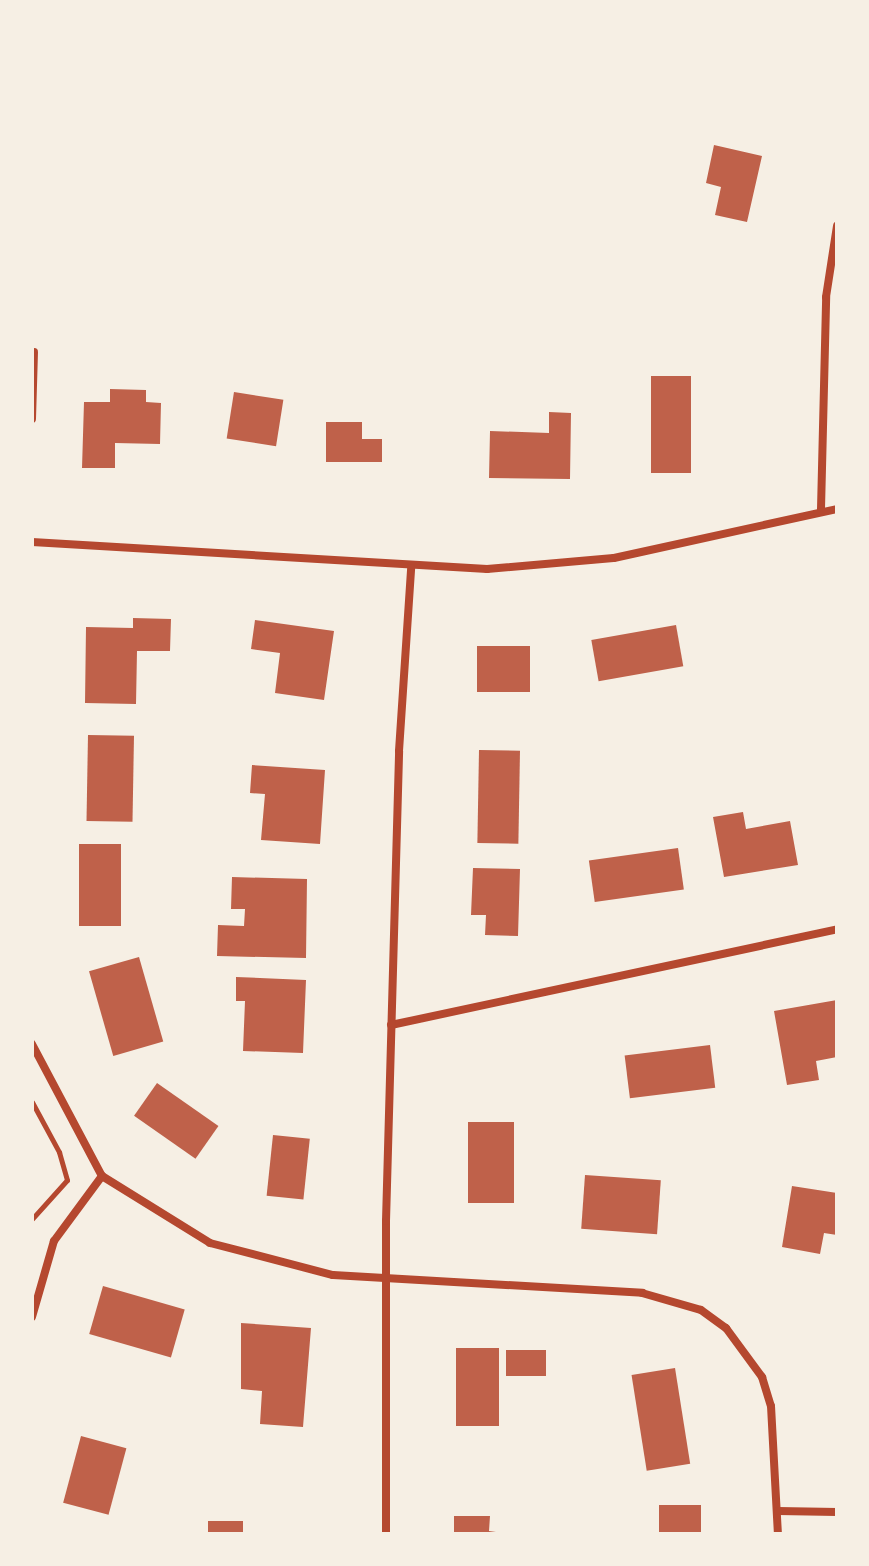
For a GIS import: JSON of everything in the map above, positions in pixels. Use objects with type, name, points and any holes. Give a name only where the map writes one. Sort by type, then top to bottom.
[{"type":"street","points":[[821,509],[826,297],[837,226]]},
{"type":"street","points":[[32,419],[34,352]]},
{"type":"street","points":[[32,542],[411,568],[550,566],[614,558],[821,509],[837,509]]},
{"type":"street","points":[[386,1534],[386,1280],[391,1025],[402,692],[411,568]]},
{"type":"street","points":[[391,1025],[837,929]]},
{"type":"street","points":[[32,1044],[102,1176],[210,1243],[271,1263],[386,1280],[642,1293],[701,1310],[726,1328],[762,1377],[771,1406],[778,1534]]},
{"type":"street","points":[[32,1317],[54,1241],[102,1176]]},
{"type":"street","points":[[778,1511],[837,1512]]},
{"type":"path","points":[[32,1102],[59,1152],[67,1180],[32,1219]]},
{"type":"building","points":[[714,145],[762,156],[747,222],[715,215],[721,187],[706,183]]},
{"type":"building","points":[[651,376],[691,376],[691,473],[651,473]]},
{"type":"building","points":[[110,389],[146,390],[146,402],[161,403],[160,444],[115,443],[115,468],[82,468],[84,402],[110,402]]},
{"type":"building","points":[[234,392],[283,400],[276,446],[227,438]]},
{"type":"building","points":[[549,412],[571,413],[570,479],[489,478],[490,431],[549,433]]},
{"type":"building","points":[[326,422],[362,422],[362,439],[382,439],[382,462],[326,462]]},
{"type":"building","points":[[133,618],[171,619],[170,651],[137,651],[136,704],[85,703],[86,627],[133,628]]},
{"type":"building","points":[[255,620],[334,631],[324,700],[275,693],[280,653],[251,649]]},
{"type":"building","points":[[676,625],[683,666],[599,681],[591,640]]},
{"type":"building","points":[[477,646],[530,646],[530,692],[477,692]]},
{"type":"building","points":[[88,735],[134,736],[132,822],[86,821]]},
{"type":"building","points":[[479,750],[520,751],[518,844],[477,843]]},
{"type":"building","points":[[252,765],[325,770],[320,844],[261,840],[265,794],[250,793]]},
{"type":"building","points":[[743,812],[746,829],[790,821],[798,865],[724,877],[713,817]]},
{"type":"building","points":[[79,844],[121,844],[121,926],[79,926]]},
{"type":"building","points":[[678,848],[684,890],[595,902],[589,861]]},
{"type":"building","points":[[473,868],[520,869],[518,936],[485,935],[486,915],[471,915]]},
{"type":"building","points":[[232,877],[307,879],[306,958],[217,956],[218,925],[244,926],[245,909],[231,909]]},
{"type":"building","points":[[139,957],[163,1042],[113,1056],[89,971]]},
{"type":"building","points":[[236,977],[306,980],[303,1053],[243,1051],[245,1001],[236,1001]]},
{"type":"building","points":[[837,1000],[837,1057],[816,1061],[819,1080],[787,1085],[774,1011]]},
{"type":"building","points":[[710,1045],[715,1088],[630,1098],[625,1055]]},
{"type":"building","points":[[157,1083],[218,1126],[195,1159],[134,1116]]},
{"type":"building","points":[[468,1122],[514,1122],[514,1203],[468,1203]]},
{"type":"building","points":[[273,1135],[310,1139],[303,1200],[267,1196]]},
{"type":"building","points":[[585,1175],[661,1180],[657,1234],[581,1229]]},
{"type":"building","points":[[792,1186],[837,1193],[837,1235],[824,1233],[820,1254],[782,1247]]},
{"type":"building","points":[[103,1286],[185,1309],[171,1357],[89,1334]]},
{"type":"building","points":[[241,1323],[311,1328],[303,1427],[260,1424],[262,1391],[241,1389]]},
{"type":"building","points":[[456,1348],[499,1348],[499,1426],[456,1426]]},
{"type":"building","points":[[506,1350],[546,1350],[546,1376],[506,1376]]},
{"type":"building","points":[[675,1368],[690,1464],[647,1471],[632,1375]]},
{"type":"building","points":[[81,1436],[126,1448],[109,1515],[63,1503]]},
{"type":"building","points":[[659,1505],[701,1505],[701,1534],[659,1534]]},
{"type":"building","points":[[454,1516],[490,1516],[489,1531],[510,1534],[454,1534]]},
{"type":"building","points":[[208,1521],[243,1521],[243,1534],[208,1534]]}]
